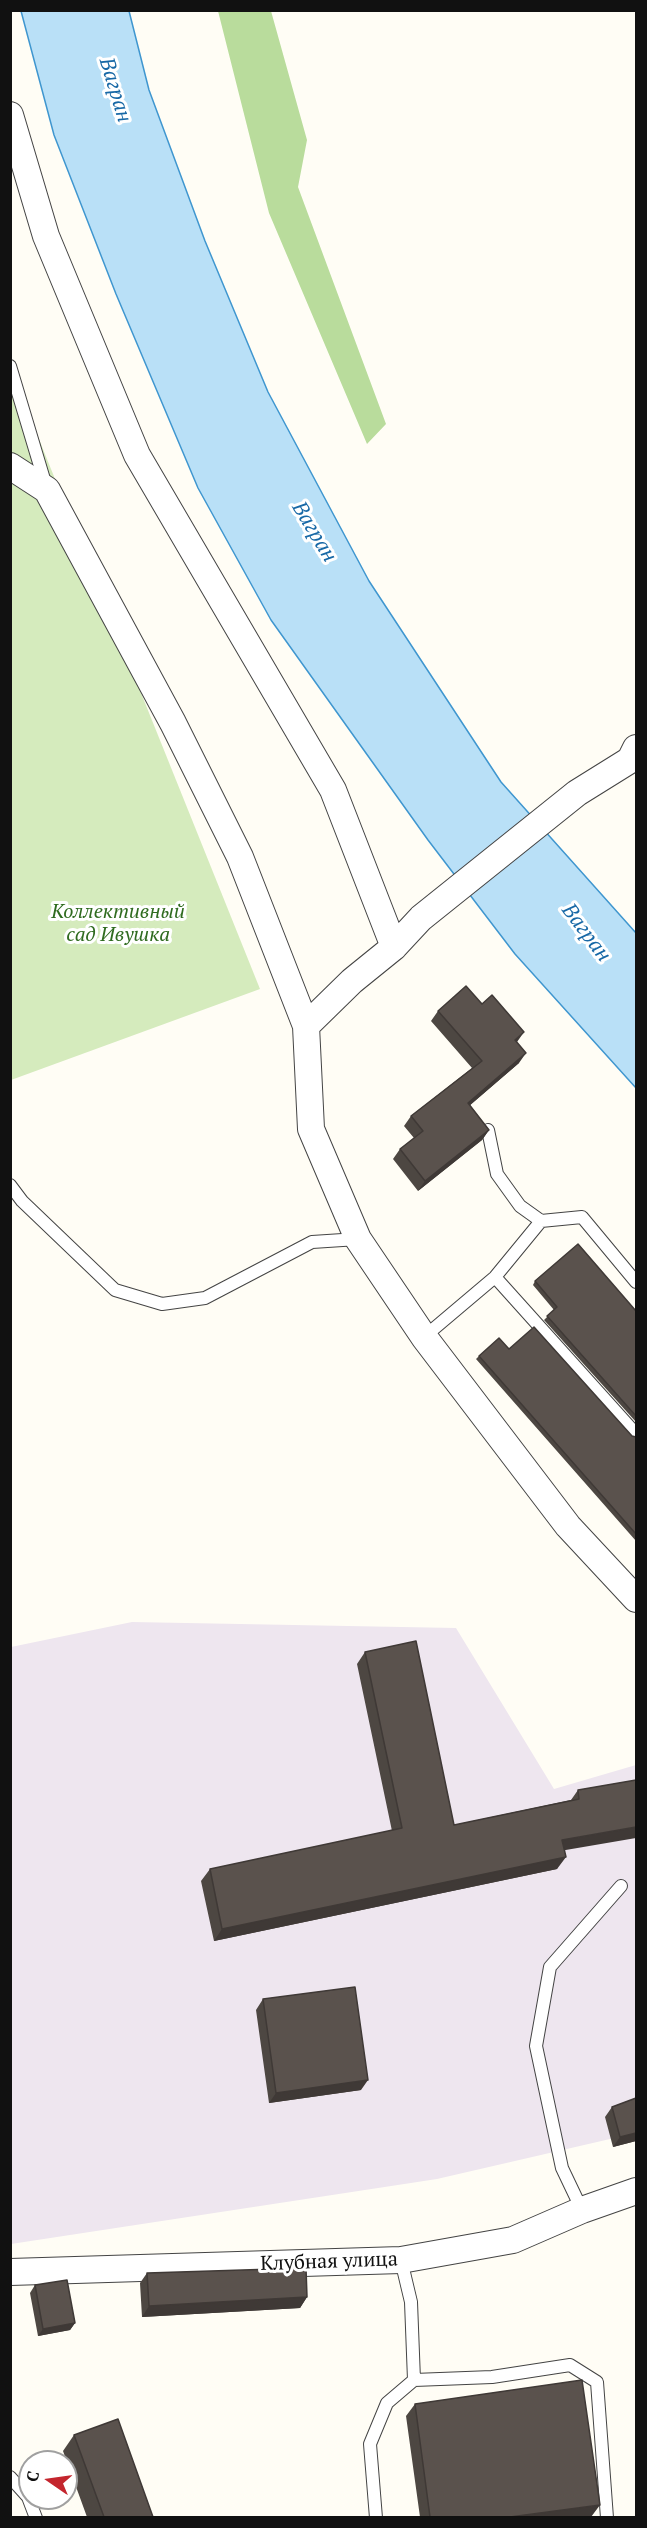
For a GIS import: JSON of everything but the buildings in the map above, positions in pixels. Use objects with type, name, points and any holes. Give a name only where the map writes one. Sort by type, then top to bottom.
[{"type":"street","points":[[10,115],[46,236],[137,455],[333,790],[394,946]]},
{"type":"street","points":[[10,466],[47,490],[172,723],[240,857],[306,1026],[311,1129],[358,1239],[424,1337],[568,1526],[636,1599]]},
{"type":"street","points":[[306,1026],[352,981],[394,946],[421,918],[577,793],[634,762]]},
{"type":"street","name":"Клубная улица","points":[[10,2272],[401,2260],[513,2240],[582,2210],[636,2191]]},
{"type":"lane","points":[[10,366],[47,490]]},
{"type":"lane","points":[[488,1130],[497,1173],[520,1206],[541,1221],[582,1217],[636,1282]]},
{"type":"lane","points":[[10,1185],[22,1200],[115,1290],[162,1304],[205,1298],[312,1242],[358,1239]]},
{"type":"lane","points":[[424,1337],[495,1277],[541,1221]]},
{"type":"lane","points":[[495,1277],[636,1434]]},
{"type":"lane","points":[[582,2210],[562,2168],[536,2046],[550,1967],[621,1886]]},
{"type":"lane","points":[[401,2260],[411,2302],[414,2380]]},
{"type":"lane","points":[[376,2517],[370,2444],[387,2403],[414,2380],[492,2377],[570,2365],[597,2382],[607,2517]]},
{"type":"lane","points":[[10,2477],[28,2497],[36,2517]]},
{"type":"shaded area","points":[[132,1622],[456,1628],[554,1789],[636,1765],[636,2133],[437,2179],[11,2244],[11,1647]]},
{"type":"green space","points":[[218,11],[271,11],[307,140],[298,187],[386,424],[367,444],[269,213]]},
{"type":"green space","name":"Коллективный сад Ивушка","points":[[10,367],[260,989],[11,1080],[10,1080]]},
{"type":"water","name":"Вагран","points":[[21,11],[129,11],[149,90],[205,241],[268,392],[369,581],[501,782],[636,933],[636,1088],[515,954],[428,840],[271,620],[198,488],[116,294],[54,135]]}]
